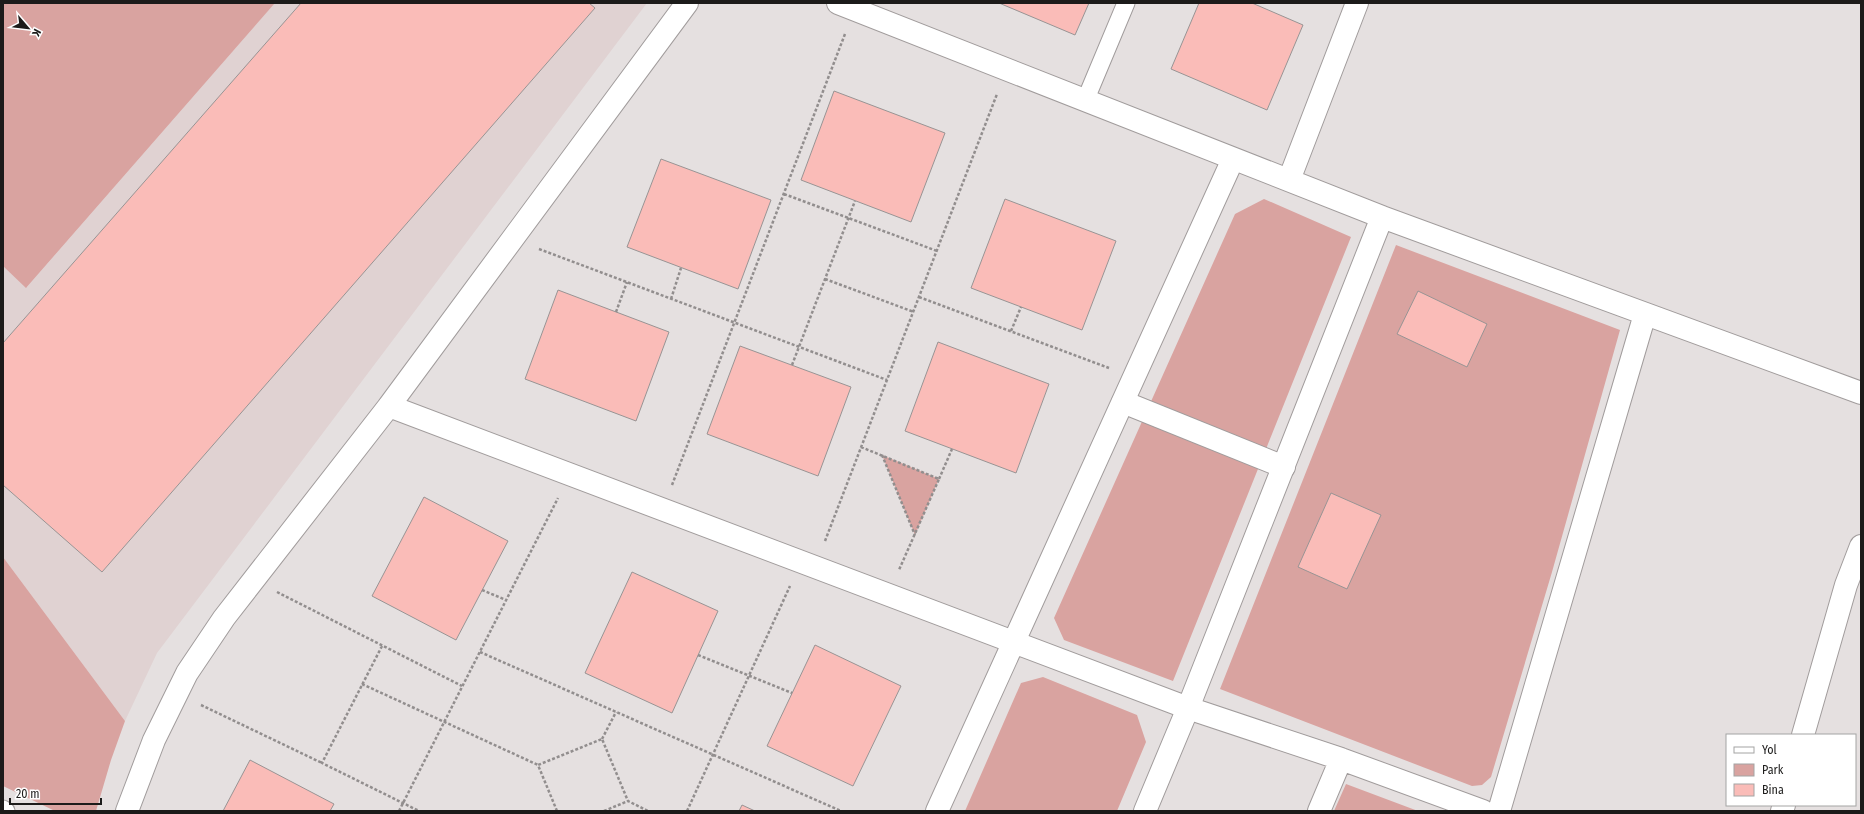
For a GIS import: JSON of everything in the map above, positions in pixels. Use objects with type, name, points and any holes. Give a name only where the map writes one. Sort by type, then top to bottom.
[{"type":"street","points":[[127,811],[154,740],[187,673],[224,618],[389,406],[687,3]]},
{"type":"street","points":[[1289,180],[1357,3]]},
{"type":"street","points":[[846,6],[1382,217],[1861,393]]},
{"type":"street","points":[[937,811],[1233,159]]},
{"type":"street","points":[[1145,811],[1188,708],[1382,217]]},
{"type":"street","points":[[1499,811],[1645,314]]},
{"type":"street","points":[[1123,402],[1284,467]]},
{"type":"street","points":[[389,406],[1188,708],[1341,759],[1483,811]]},
{"type":"street","points":[[1803,734],[1846,585],[1861,546]]},
{"type":"street","points":[[1319,811],[1341,759]]},
{"type":"lane","points":[[1085,101],[1126,3]]},
{"type":"path","points":[[663,509],[784,194],[846,6]]},
{"type":"path","points":[[687,811],[749,675],[808,564],[861,447],[1007,70]]},
{"type":"path","points":[[784,194],[937,251]]},
{"type":"path","points":[[792,365],[850,218],[855,201]]},
{"type":"path","points":[[512,239],[887,380]]},
{"type":"path","points":[[671,299],[681,268]]},
{"type":"path","points":[[825,279],[914,312]]},
{"type":"path","points":[[616,312],[627,282]]},
{"type":"path","points":[[919,296],[1134,377]]},
{"type":"path","points":[[1011,331],[1021,307]]},
{"type":"path","points":[[861,447],[939,479]]},
{"type":"path","points":[[888,595],[952,449]]},
{"type":"path","points":[[882,455],[914,535]]},
{"type":"path","points":[[399,811],[570,474]]},
{"type":"path","points":[[253,580],[462,686]]},
{"type":"path","points":[[482,590],[506,600]]},
{"type":"path","points":[[322,763],[382,646]]},
{"type":"path","points":[[480,652],[841,811]]},
{"type":"path","points":[[698,655],[792,693]]},
{"type":"path","points":[[362,684],[538,765],[557,811]]},
{"type":"path","points":[[177,694],[419,811]]},
{"type":"path","points":[[538,765],[602,739],[616,712]]},
{"type":"path","points":[[602,739],[628,801],[648,811]]},
{"type":"path","points":[[604,811],[628,801]]},
{"type":"shaded area","points":[[275,3],[647,3],[157,653],[125,721],[3,557],[3,266],[27,287]]},
{"type":"green space","points":[[3,3],[275,3],[26,288],[3,266]]},
{"type":"green space","points":[[1264,199],[1351,237],[1173,681],[1064,640],[1054,618],[1235,214]]},
{"type":"green space","points":[[1396,245],[1620,330],[1552,572],[1491,777],[1482,785],[1472,786],[1220,689]]},
{"type":"green space","points":[[882,455],[939,479],[915,535]]},
{"type":"green space","points":[[3,557],[125,721],[111,760],[96,811],[55,811],[3,786]]},
{"type":"green space","points":[[1043,677],[1137,715],[1146,742],[1117,811],[965,811],[1021,683]]},
{"type":"green space","points":[[1346,784],[1418,811],[1334,811]]},
{"type":"building","points":[[301,3],[589,3],[595,8],[102,572],[3,485],[3,343]]},
{"type":"building","points":[[999,3],[1089,3],[1075,35]]},
{"type":"building","points":[[1199,3],[1252,3],[1303,25],[1267,110],[1171,69]]},
{"type":"building","points":[[834,91],[945,133],[911,222],[801,180]]},
{"type":"building","points":[[661,159],[771,200],[738,289],[627,247]]},
{"type":"building","points":[[1005,199],[1116,241],[1082,330],[971,288]]},
{"type":"building","points":[[558,290],[669,332],[636,421],[525,379]]},
{"type":"building","points":[[1418,291],[1487,324],[1467,367],[1397,334]]},
{"type":"building","points":[[938,342],[1049,384],[1016,473],[905,431]]},
{"type":"building","points":[[740,346],[851,387],[818,476],[707,434]]},
{"type":"building","points":[[1331,493],[1381,515],[1347,589],[1298,567]]},
{"type":"building","points":[[424,497],[508,541],[456,640],[372,596]]},
{"type":"building","points":[[632,572],[718,611],[672,713],[585,673]]},
{"type":"building","points":[[815,645],[901,686],[853,786],[767,746]]},
{"type":"building","points":[[250,760],[334,804],[330,811],[223,811]]},
{"type":"building","points":[[742,805],[755,811],[739,811]]}]
